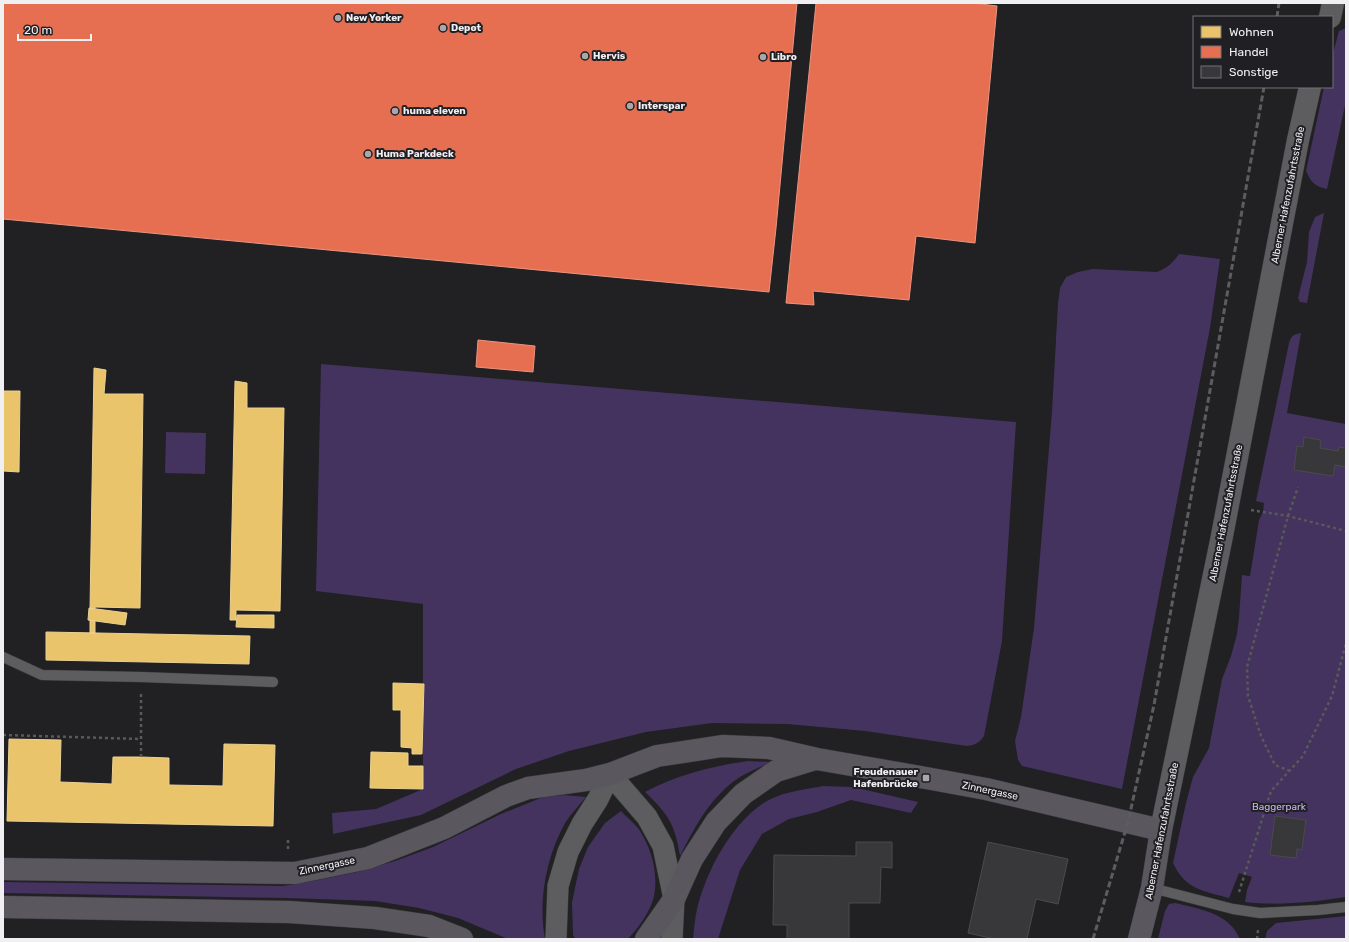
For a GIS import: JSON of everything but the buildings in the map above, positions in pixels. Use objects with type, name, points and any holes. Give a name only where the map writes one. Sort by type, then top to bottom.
[{"type":"main road","name":"Zinnergasse","points":[[3,869],[295,873],[368,858],[444,828],[506,796],[528,788],[586,780],[610,774],[657,756],[722,746],[769,748],[817,759],[986,789],[1161,830]]},
{"type":"main road","name":"Zinnergasse","points":[[646,939],[674,899],[692,859],[716,822],[743,794],[776,771],[817,759]]},
{"type":"main road","name":"Alberner Hafenzufahrtsstraße","points":[[1139,939],[1152,888],[1161,830]]},
{"type":"main road","points":[[3,907],[295,912],[375,918],[429,926],[462,939]]},
{"type":"street","points":[[1330,16],[1333,3]]},
{"type":"street","name":"Alberner Hafenzufahrtsstraße","points":[[1161,830],[1228,505],[1298,140],[1310,88]]},
{"type":"street","points":[[556,939],[558,886],[568,852],[582,824],[598,799],[610,774]]},
{"type":"street","name":"Zinnergasse","points":[[610,774],[647,817],[663,846],[674,899],[672,939]]},
{"type":"lane","points":[[3,657],[42,675],[273,682]]},
{"type":"lane","points":[[1152,888],[1233,909],[1260,913],[1346,907]]},
{"type":"path","points":[[1290,771],[1276,765],[1261,736],[1248,696],[1247,667],[1288,516],[1298,487]]},
{"type":"path","points":[[1228,505],[1288,516],[1346,531]]},
{"type":"path","points":[[1233,909],[1271,791],[1304,756],[1332,696],[1346,643]]},
{"type":"path","points":[[141,677],[141,757]]},
{"type":"path","points":[[3,735],[141,739]]},
{"type":"green space","points":[[1346,28],[1346,101],[1327,189],[1314,183],[1306,171],[1324,88],[1333,88],[1333,53],[1339,31]]},
{"type":"green space","points":[[1324,213],[1307,303],[1300,302],[1298,298],[1307,262],[1309,232],[1315,217]]},
{"type":"green space","points":[[1179,254],[1220,259],[1210,328],[1122,789],[1022,766],[1018,760],[1015,741],[1021,717],[1034,628],[1052,412],[1058,303],[1060,288],[1066,277],[1078,272],[1093,269],[1157,272],[1170,265]]},
{"type":"green space","name":"Baggerpark","points":[[1301,333],[1287,413],[1346,424],[1346,897],[1296,903],[1270,904],[1245,902],[1247,890],[1252,877],[1239,873],[1229,898],[1203,891],[1189,884],[1178,872],[1173,863],[1193,777],[1209,748],[1222,679],[1231,656],[1237,634],[1242,575],[1250,576],[1259,520],[1263,512],[1264,503],[1256,501],[1289,343],[1293,336]]},
{"type":"green space","points":[[321,364],[1016,422],[1002,641],[984,736],[977,743],[967,746],[865,731],[787,724],[712,723],[646,732],[569,751],[516,769],[421,815],[333,834],[332,813],[376,809],[423,789],[423,604],[316,591]]},
{"type":"green space","points":[[166,432],[206,433],[205,474],[165,473]]},
{"type":"green space","points":[[748,761],[771,762],[740,777],[720,793],[698,823],[680,856],[673,827],[665,813],[645,792],[695,772]]},
{"type":"green space","points":[[823,786],[853,787],[918,802],[911,813],[851,800],[817,812],[789,819],[762,834],[740,870],[718,939],[693,939],[697,909],[706,880],[721,851],[740,824],[750,813],[769,800],[791,792]]},
{"type":"green space","points":[[564,795],[586,797],[565,823],[558,836],[548,865],[542,909],[545,939],[508,939],[458,918],[419,908],[375,901],[3,893],[3,882],[283,886],[313,881],[357,872],[395,861],[433,847],[501,814],[543,797]]},
{"type":"green space","points":[[621,811],[638,828],[645,839],[652,857],[655,885],[652,903],[642,922],[628,939],[575,939],[573,935],[572,902],[579,869],[588,847],[605,823]]},
{"type":"green space","points":[[1175,903],[1204,910],[1221,918],[1229,923],[1240,939],[1158,939],[1165,911],[1169,904]]},
{"type":"green space","points":[[1346,916],[1346,939],[1265,939],[1267,931],[1276,923]]},
{"type":"railway","points":[[1277,16],[1279,3]]},
{"type":"railway","points":[[1093,939],[1128,822],[1154,705],[1264,88]]},
{"type":"place","name":"New Yorker","points":[[338,18]]},
{"type":"place","name":"Depot","points":[[443,28]]},
{"type":"place","name":"Hervis","points":[[585,56]]},
{"type":"place","name":"Libro","points":[[763,57]]},
{"type":"place","name":"Interspar","points":[[630,106]]},
{"type":"place","name":"huma eleven","points":[[395,111]]},
{"type":"place","name":"Huma Parkdeck","points":[[368,154]]},
{"type":"place","name":"Freudenauer Hafenbrücke","points":[[926,778]]}]
